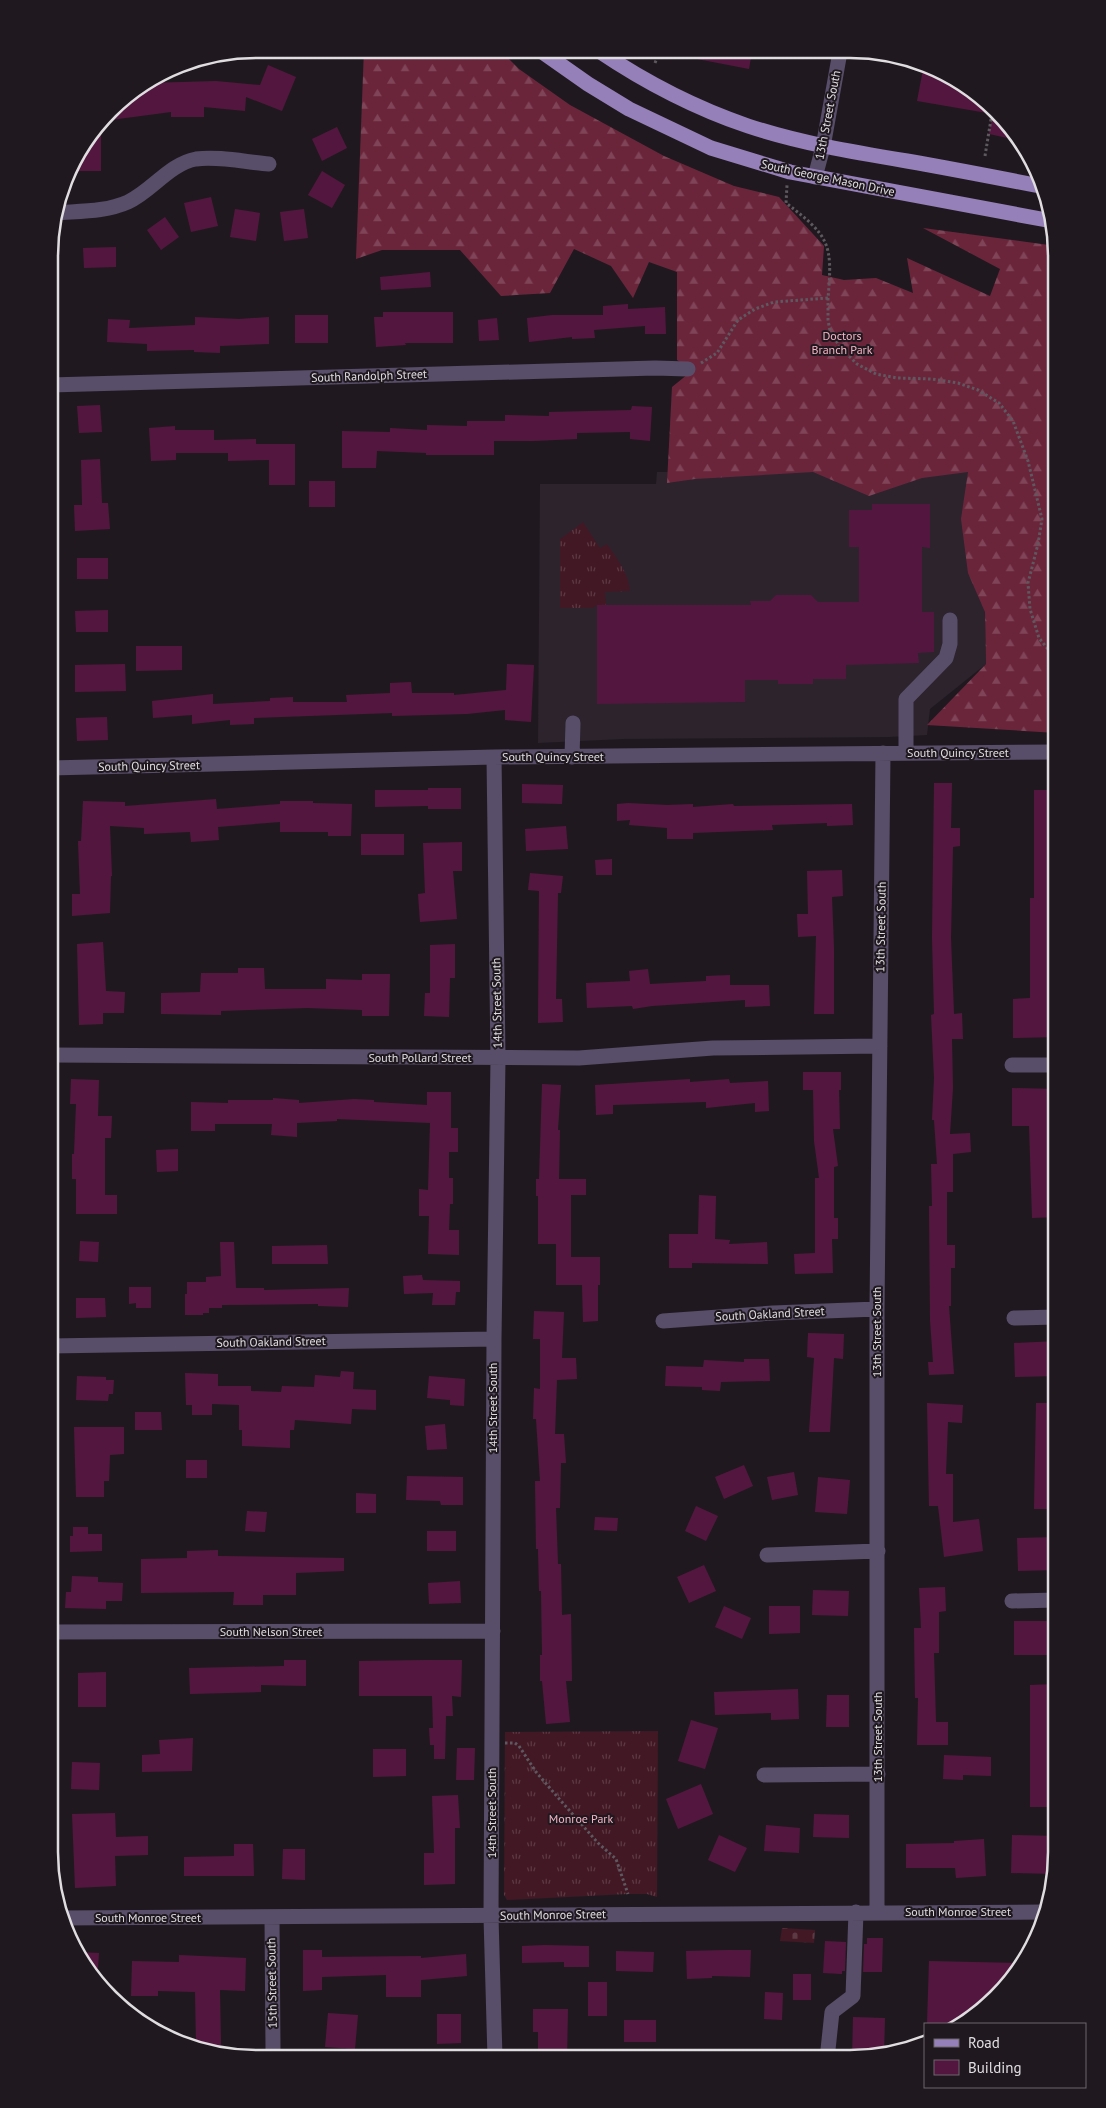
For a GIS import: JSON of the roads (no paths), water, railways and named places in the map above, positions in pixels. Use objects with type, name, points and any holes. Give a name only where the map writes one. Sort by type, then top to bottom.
[{"type":"main road","name":"South George Mason Drive","points":[[552,58],[588,84],[670,130],[712,148],[790,172],[1045,220]]},
{"type":"main road","points":[[608,58],[626,70],[701,108],[749,126],[823,147],[1035,185]]},
{"type":"street","name":"13th Street South","points":[[815,177],[823,147],[839,58]]},
{"type":"street","points":[[62,213],[97,210],[126,203],[181,164],[195,159],[269,164]]},
{"type":"street","name":"South Randolph Street","points":[[58,386],[655,368],[688,369]]},
{"type":"street","points":[[906,753],[906,699],[946,658],[950,644],[950,620]]},
{"type":"street","points":[[572,757],[573,723]]},
{"type":"street","name":"South Quincy Street","points":[[58,768],[494,757],[1048,752]]},
{"type":"street","name":"13th Street South","points":[[877,1911],[877,1309],[884,753]]},
{"type":"street","name":"14th Street South","points":[[494,757],[498,1059],[494,1338],[491,1917],[495,2050]]},
{"type":"street","name":"South Pollard Street","points":[[58,1055],[498,1059],[579,1058],[714,1048],[880,1046]]},
{"type":"street","points":[[1012,1065],[1048,1065]]},
{"type":"street","name":"South Oakland Street","points":[[663,1321],[773,1313],[877,1309]]},
{"type":"street","points":[[1014,1318],[1048,1317]]},
{"type":"street","name":"South Oakland Street","points":[[58,1346],[494,1338]]},
{"type":"street","points":[[767,1555],[878,1551]]},
{"type":"street","points":[[1012,1601],[1048,1600]]},
{"type":"street","name":"South Nelson Street","points":[[58,1632],[493,1632]]},
{"type":"street","points":[[764,1775],[878,1774]]},
{"type":"street","name":"South Monroe Street","points":[[69,1918],[491,1917],[877,1911],[1039,1912]]},
{"type":"street","points":[[828,2050],[832,2012],[853,1996],[856,1912]]},
{"type":"street","name":"15th Street South","points":[[272,1917],[273,2049]]},
{"type":"park label","name":"Doctors Branch Park","points":[[842,343]]},
{"type":"park label","name":"Monroe Park","points":[[581,1819]]}]
